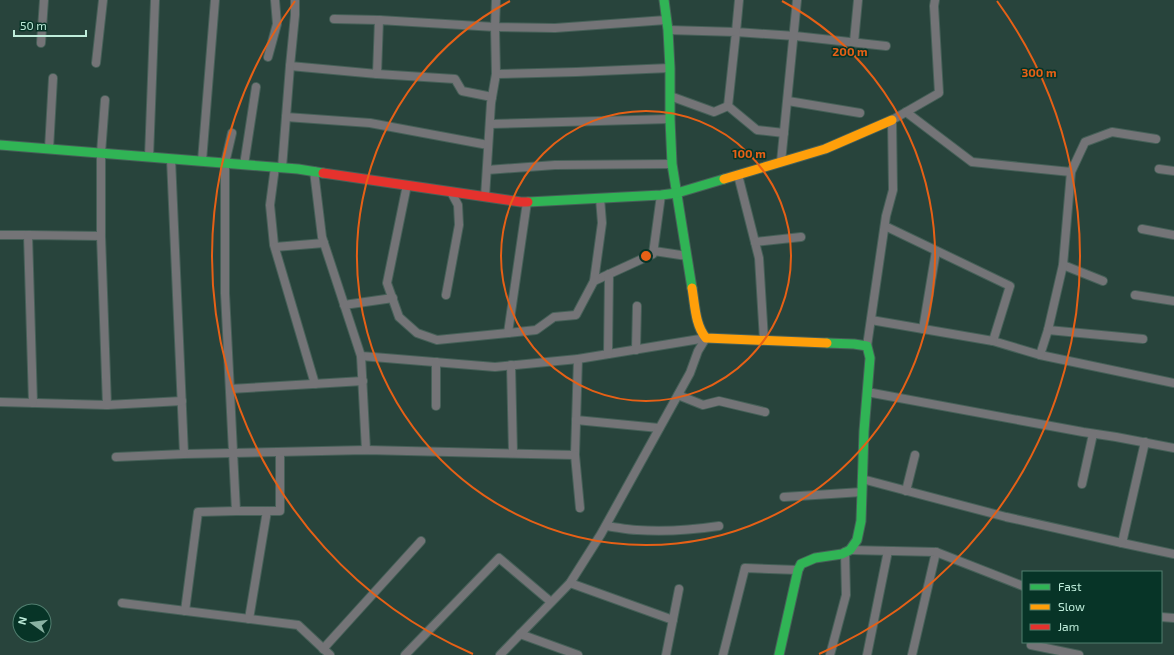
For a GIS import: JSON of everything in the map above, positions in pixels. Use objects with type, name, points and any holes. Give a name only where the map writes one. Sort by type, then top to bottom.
[{"type":"street","points":[[41,43],[44,0]]},
{"type":"street","points":[[96,63],[103,0]]},
{"type":"street","points":[[149,157],[155,0]]},
{"type":"street","points":[[202,161],[215,0]]},
{"type":"street","points":[[268,57],[277,24],[275,0]]},
{"type":"street","points":[[295,0],[286,117],[279,167],[270,205],[275,247],[315,384]]},
{"type":"street","points":[[485,197],[492,97],[496,74],[496,0]]},
{"type":"street","points":[[664,0],[668,30],[670,68],[672,164],[698,322],[701,332],[706,338]]},
{"type":"street","points":[[728,106],[738,0]]},
{"type":"street","points":[[781,162],[795,36],[797,0]]},
{"type":"street","points":[[854,42],[858,0]]},
{"type":"street","points":[[0,145],[279,167],[521,202],[677,193],[824,149],[892,120],[939,93],[934,6],[935,0]]},
{"type":"street","points":[[334,19],[379,20],[495,27],[555,28],[666,20]]},
{"type":"street","points":[[377,74],[379,20]]},
{"type":"street","points":[[668,30],[736,32],[795,36],[886,46]]},
{"type":"street","points":[[290,66],[455,79],[462,91],[492,97]]},
{"type":"street","points":[[496,74],[670,68]]},
{"type":"street","points":[[48,149],[53,78]]},
{"type":"street","points":[[244,165],[256,87]]},
{"type":"street","points":[[670,96],[714,112],[728,106]]},
{"type":"street","points":[[105,100],[101,153],[101,236],[107,405]]},
{"type":"street","points":[[788,101],[860,113]]},
{"type":"street","points":[[728,106],[757,130],[784,133]]},
{"type":"street","points":[[906,112],[972,162],[1071,172]]},
{"type":"street","points":[[286,117],[370,123],[488,144]]},
{"type":"street","points":[[490,124],[670,118]]},
{"type":"street","points":[[779,655],[798,570],[801,564],[815,558],[842,554],[848,551],[857,540],[861,521],[864,431],[870,358],[867,346],[885,226],[893,190],[892,120]]},
{"type":"street","points":[[1040,355],[1048,330],[1063,265],[1071,172],[1085,142],[1112,132],[1156,139]]},
{"type":"street","points":[[232,133],[225,163],[225,293],[236,511]]},
{"type":"street","points":[[171,159],[184,454]]},
{"type":"street","points":[[487,170],[555,165],[672,164]]},
{"type":"street","points":[[1159,169],[1174,171]]},
{"type":"street","points":[[314,171],[322,237],[361,356],[366,450]]},
{"type":"street","points":[[738,175],[759,258],[764,340]]},
{"type":"street","points":[[407,185],[387,283],[400,317],[417,334],[437,340],[536,330],[554,317],[576,315],[594,281],[602,223],[600,198]]},
{"type":"street","points":[[446,295],[459,225],[458,205],[451,192]]},
{"type":"street","points":[[594,281],[653,254],[661,195]]},
{"type":"street","points":[[508,333],[527,202]]},
{"type":"street","points":[[885,226],[1010,286],[993,341]]},
{"type":"street","points":[[1142,229],[1174,235]]},
{"type":"street","points":[[0,235],[101,236]]},
{"type":"street","points":[[28,235],[33,403]]},
{"type":"street","points":[[755,242],[801,237]]},
{"type":"street","points":[[275,247],[324,242]]},
{"type":"street","points":[[654,250],[687,256]]},
{"type":"street","points":[[923,329],[936,251]]},
{"type":"street","points":[[1063,265],[1103,282]]},
{"type":"street","points":[[608,354],[609,274]]},
{"type":"street","points":[[1135,295],[1174,301]]},
{"type":"street","points":[[344,305],[393,298]]},
{"type":"street","points":[[636,350],[637,306]]},
{"type":"street","points":[[871,320],[993,341],[1040,355],[1174,383]]},
{"type":"street","points":[[1048,330],[1143,339]]},
{"type":"street","points":[[500,655],[570,583],[606,526],[678,395],[690,372],[698,351],[706,338]]},
{"type":"street","points":[[361,356],[495,367],[578,359],[706,338],[854,344],[867,346]]},
{"type":"street","points":[[578,359],[575,455],[580,508]]},
{"type":"street","points":[[436,362],[436,406]]},
{"type":"street","points":[[511,365],[513,453]]},
{"type":"street","points":[[230,389],[362,381]]},
{"type":"street","points":[[867,392],[1174,448]]},
{"type":"street","points":[[678,395],[703,405],[719,401],[765,412]]},
{"type":"street","points":[[0,402],[107,405],[182,401]]},
{"type":"street","points":[[576,420],[660,428]]},
{"type":"street","points":[[1082,484],[1093,434]]},
{"type":"street","points":[[1122,543],[1145,442]]},
{"type":"street","points":[[116,457],[366,450],[575,455]]},
{"type":"street","points":[[185,611],[198,512],[280,510],[280,452]]},
{"type":"street","points":[[906,491],[915,455]]},
{"type":"street","points":[[862,480],[1006,516],[1122,543],[1174,553]]},
{"type":"street","points":[[784,497],[862,492]]},
{"type":"street","points":[[249,619],[267,511]]},
{"type":"street","points":[[606,526],[637,530],[692,530],[719,526]]},
{"type":"street","points":[[323,649],[421,541]]},
{"type":"street","points":[[848,551],[936,552],[1022,586]]},
{"type":"street","points":[[830,655],[846,595],[848,551]]},
{"type":"street","points":[[867,655],[888,551]]},
{"type":"street","points":[[912,655],[936,552]]},
{"type":"street","points":[[405,655],[498,558],[551,602]]},
{"type":"street","points":[[723,655],[745,568],[798,570]]},
{"type":"street","points":[[570,583],[673,620]]},
{"type":"street","points":[[666,655],[679,589]]},
{"type":"street","points":[[122,603],[298,625],[330,655]]},
{"type":"street","points":[[1162,617],[1174,618]]},
{"type":"street","points":[[520,634],[578,655]]},
{"type":"street","points":[[1031,645],[1079,655]]},
{"type":"traffic: fast","points":[[664,0],[668,30],[670,68],[672,164],[692,288]]},
{"type":"traffic: fast","points":[[0,145],[298,169],[323,173]]},
{"type":"traffic: fast","points":[[528,202],[661,195],[677,193],[724,179]]},
{"type":"traffic: fast","points":[[779,655],[798,570],[801,564],[815,558],[842,554],[850,550],[857,540],[861,521],[864,431],[870,358],[867,346],[827,343]]},
{"type":"traffic: slow","points":[[724,179],[825,149],[892,120]]},
{"type":"traffic: slow","points":[[692,288],[698,321],[702,333],[706,338],[827,343]]},
{"type":"traffic: jam","points":[[323,173],[528,202]]}]
